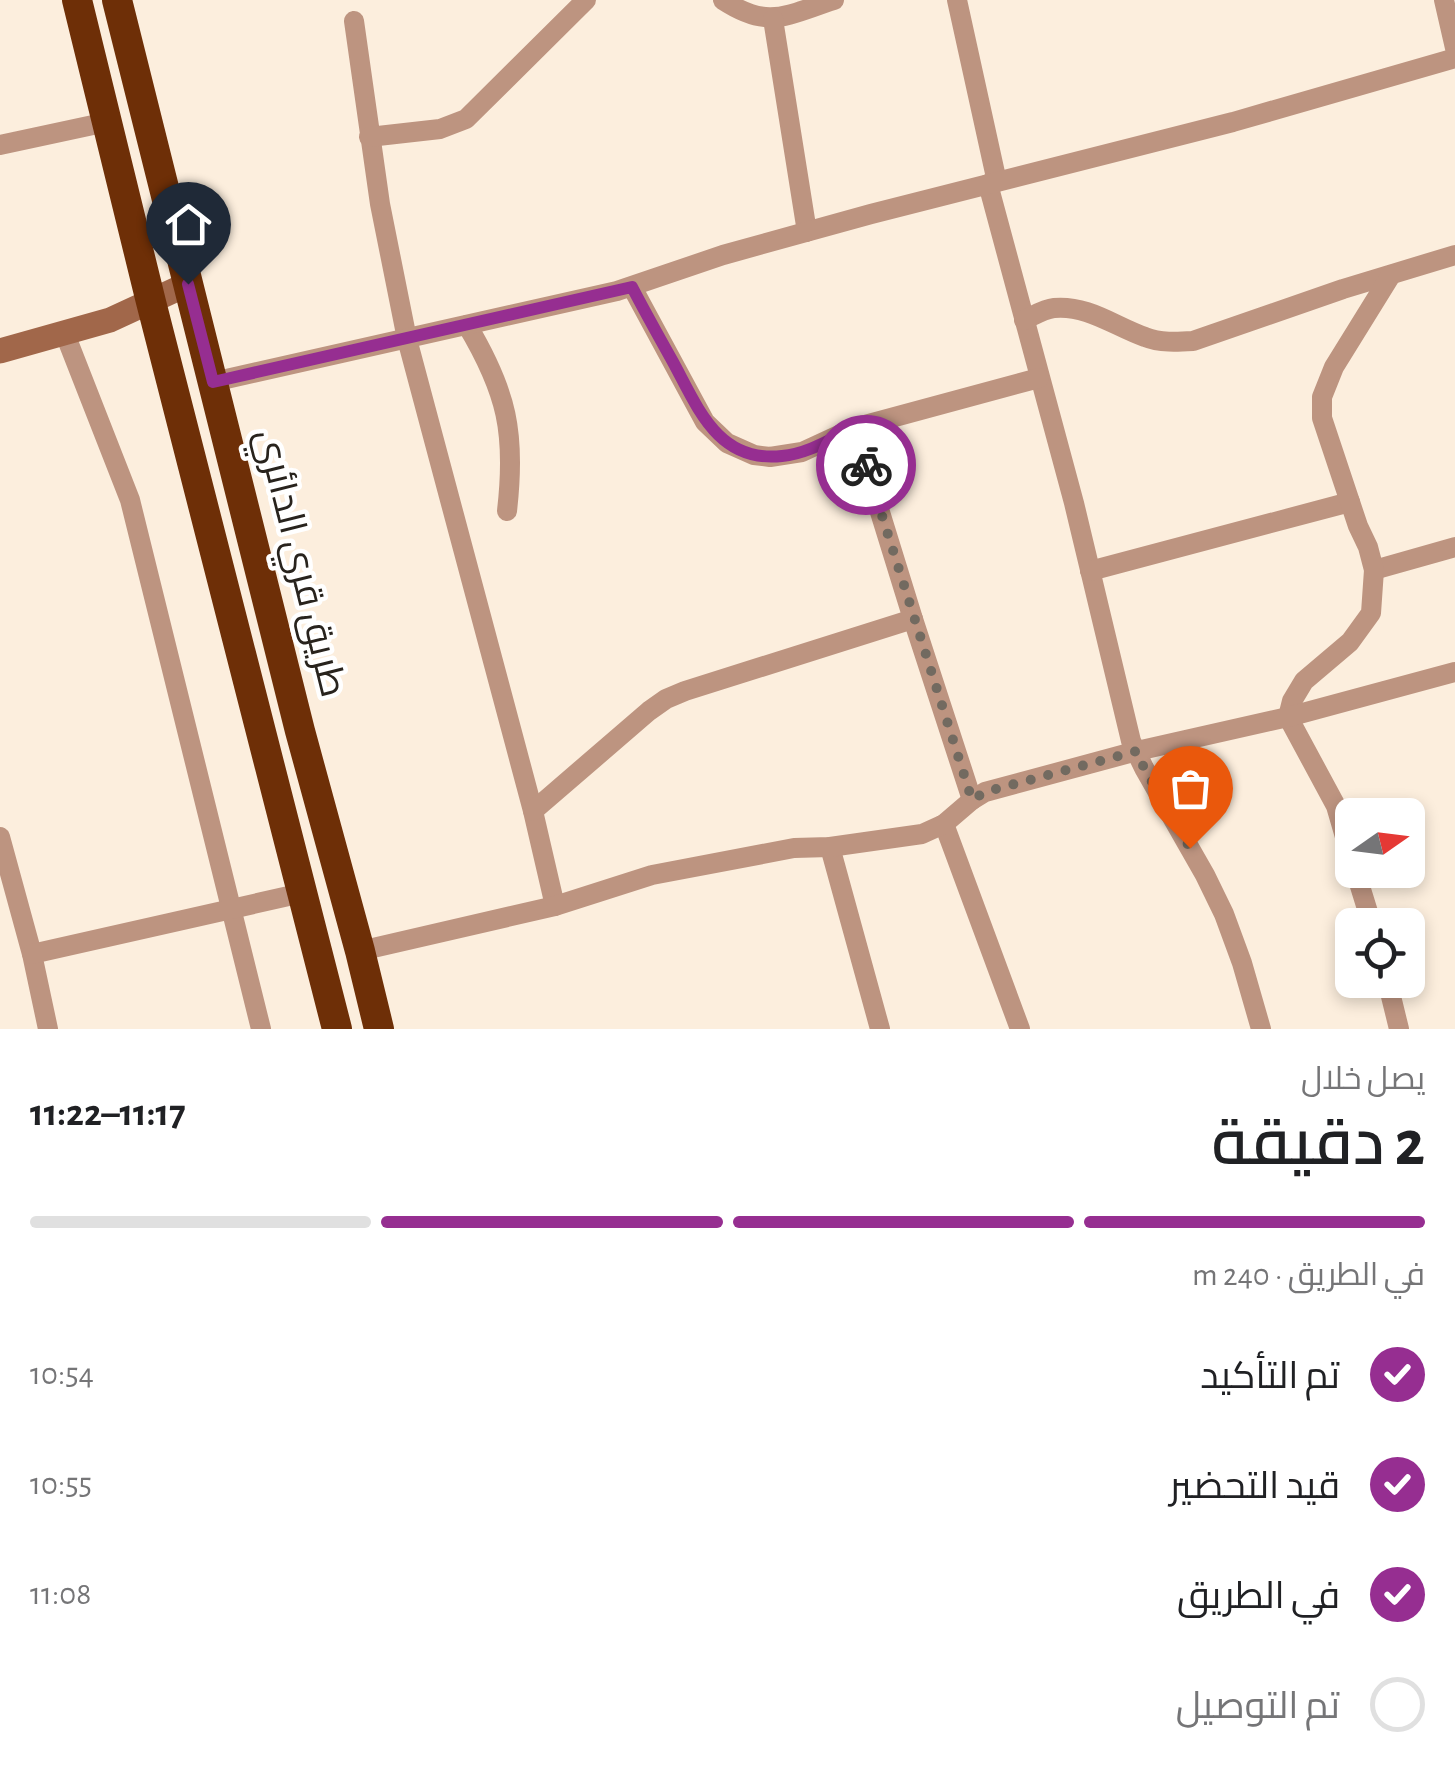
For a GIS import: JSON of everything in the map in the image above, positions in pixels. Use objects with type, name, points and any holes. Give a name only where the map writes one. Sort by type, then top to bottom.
[{"type":"highway","name":"طريق قري الدائري","points":[[77,0],[337,1029]]},
{"type":"highway","name":"طريق قري الدائري","points":[[117,0],[378,1029]]},
{"type":"main road","points":[[0,351],[110,320],[188,284]]},
{"type":"street","points":[[369,137],[440,129],[466,118],[586,0]]},
{"type":"street","points":[[723,0],[743,13],[773,19],[834,0]]},
{"type":"street","points":[[957,0],[992,183],[1123,715],[1144,768],[1224,914],[1261,1029]]},
{"type":"street","points":[[1444,0],[1455,48]]},
{"type":"street","points":[[773,19],[807,232]]},
{"type":"street","points":[[354,21],[380,204],[407,338],[555,906]]},
{"type":"street","points":[[213,382],[632,287],[723,255],[1232,122],[1455,58]]},
{"type":"street","points":[[0,145],[107,122]]},
{"type":"street","points":[[1024,320],[1050,308],[1078,308],[1148,338],[1192,340],[1455,255]]},
{"type":"street","points":[[1335,804],[1288,717],[1304,680],[1350,642],[1371,613],[1374,570],[1322,418],[1322,397],[1334,367],[1390,275]]},
{"type":"street","points":[[632,287],[705,422],[727,443],[754,455],[802,452],[854,428],[1039,378]]},
{"type":"street","points":[[466,325],[487,358],[502,395],[511,472],[507,511]]},
{"type":"street","points":[[65,334],[130,500],[261,1029]]},
{"type":"street","points":[[854,428],[972,800]]},
{"type":"street","points":[[1090,571],[1350,502]]},
{"type":"street","points":[[1374,570],[1455,547]]},
{"type":"street","points":[[533,811],[666,700],[913,618]]},
{"type":"street","points":[[360,951],[555,906],[652,875],[794,848],[830,848],[922,834],[944,824],[985,792],[1455,672]]},
{"type":"street","points":[[944,824],[1020,1029]]},
{"type":"street","points":[[0,838],[48,1029]]},
{"type":"street","points":[[830,848],[880,1029]]},
{"type":"street","points":[[32,954],[302,892]]},
{"type":"street","points":[[1391,998],[1399,1029]]},
{"type":"way so far","points":[[866,465],[972,800],[985,792],[1137,751],[1190,848]]},
{"type":"route","points":[[188,284],[213,382],[632,287],[705,422],[727,443],[754,455],[786,456],[854,428],[866,465]]}]
